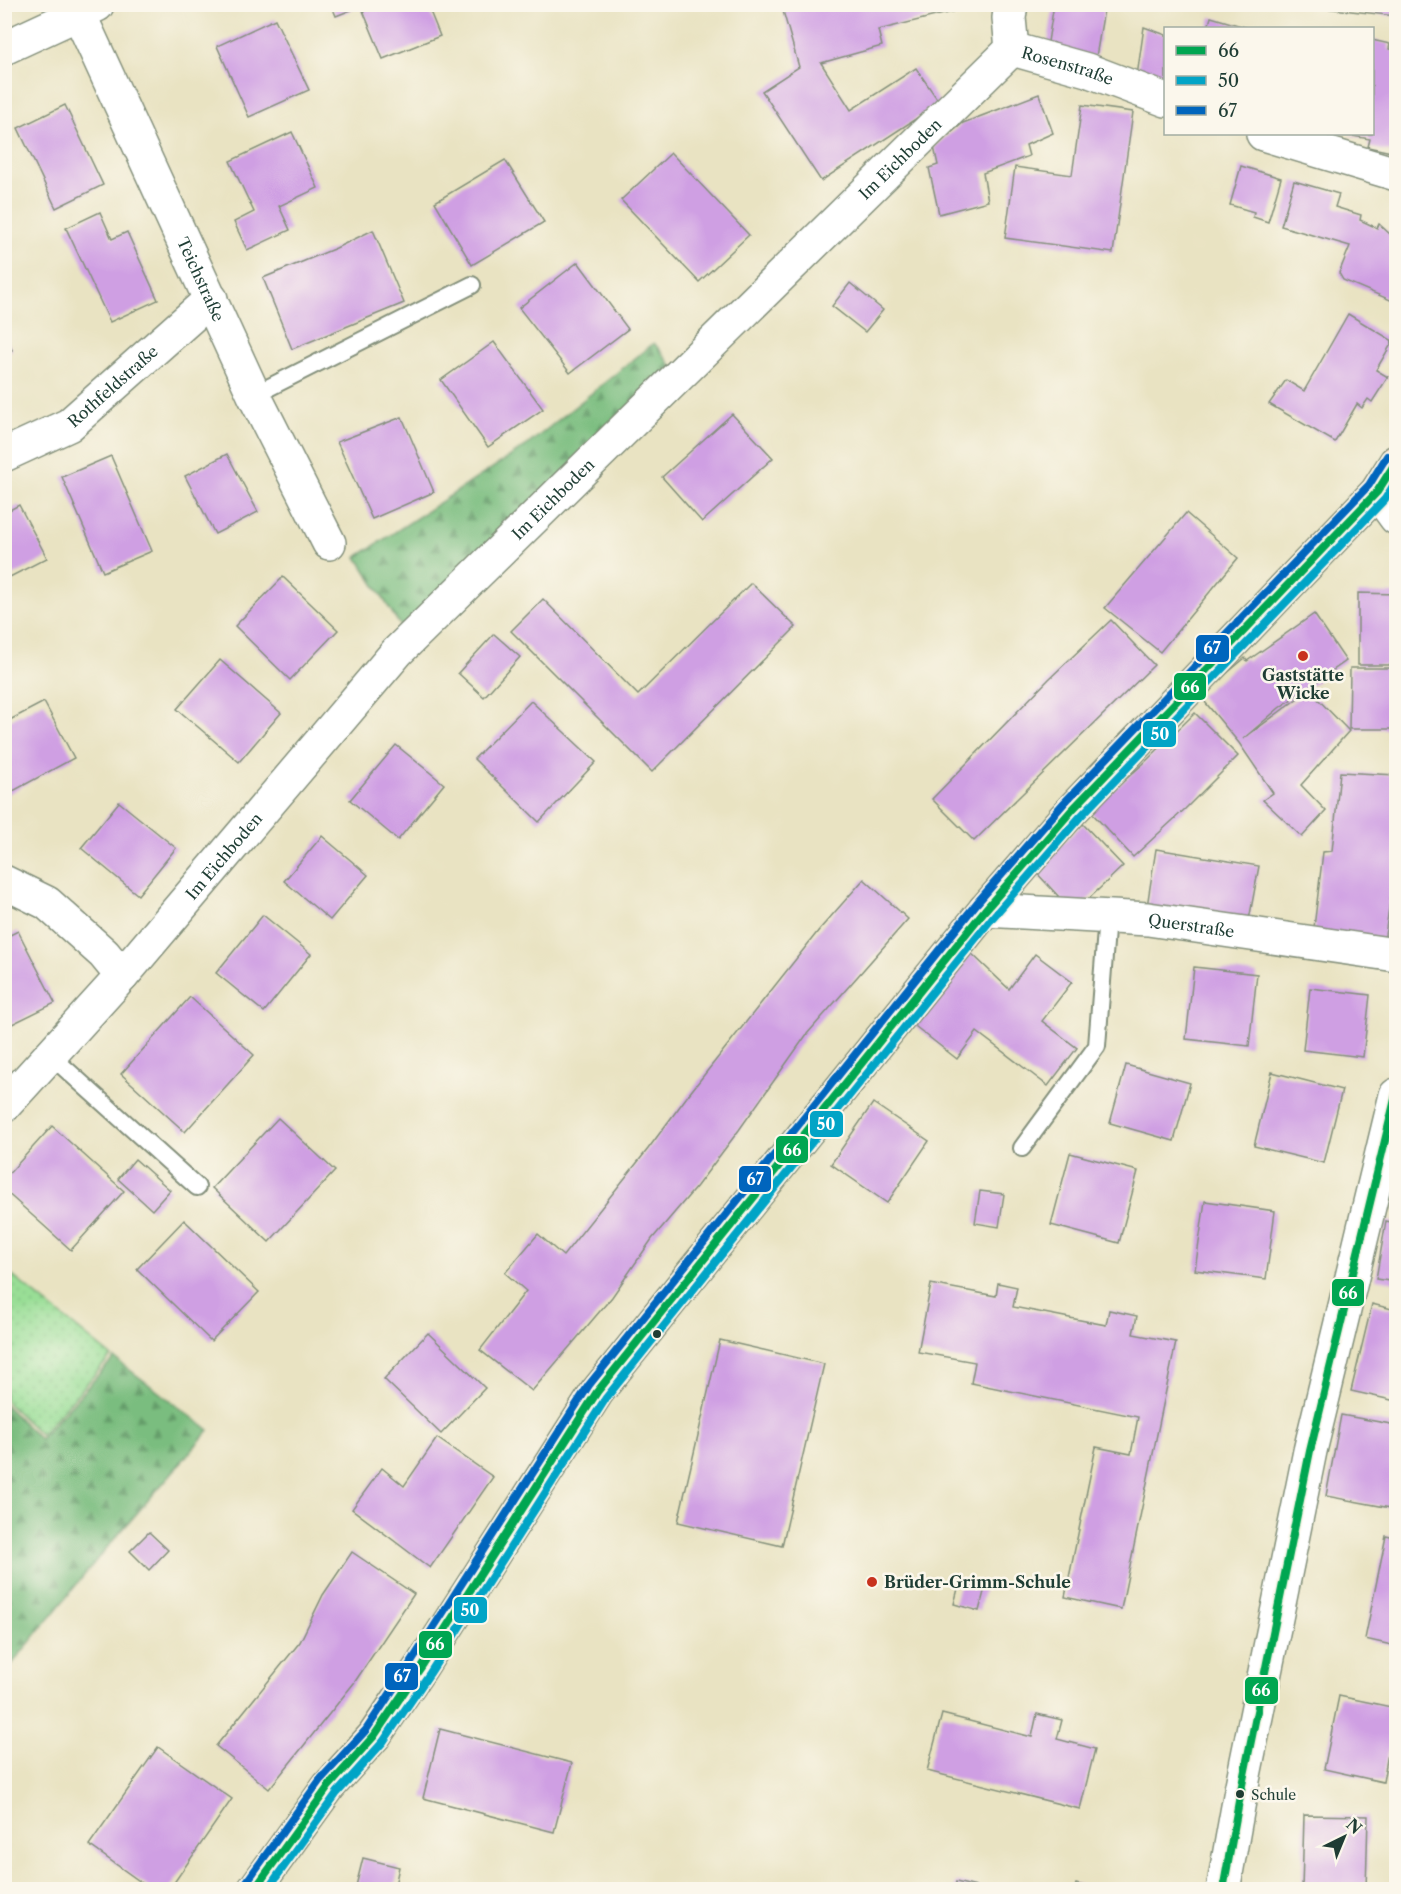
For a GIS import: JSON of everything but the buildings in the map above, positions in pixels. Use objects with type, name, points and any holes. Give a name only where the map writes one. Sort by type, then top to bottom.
[{"type":"street","name":"Rosenstraße","points":[[1011,4],[1009,18],[1012,49],[1087,70],[1164,99]]},
{"type":"street","points":[[4,48],[89,9]]},
{"type":"street","name":"Teichstraße","points":[[89,9],[210,299],[254,395],[329,543]]},
{"type":"street","name":"Im Eichboden","points":[[4,1106],[122,976],[397,652],[1012,49]]},
{"type":"street","points":[[1266,135],[1396,174]]},
{"type":"street","name":"Rothfeldstraße","points":[[4,455],[69,425],[210,299]]},
{"type":"street","points":[[254,1890],[329,1786],[374,1736],[428,1657],[597,1392],[985,910],[1072,810],[1377,492],[1396,462]]},
{"type":"street","points":[[1377,492],[1396,518]]},
{"type":"street","points":[[4,882],[47,903],[104,954],[122,976]]},
{"type":"street","name":"Querstraße","points":[[985,910],[1148,920],[1396,955]]},
{"type":"street","points":[[1223,1890],[1310,1451],[1396,1095]]},
{"type":"lane","points":[[254,395],[472,285]]},
{"type":"lane","points":[[1022,1148],[1097,1046],[1107,917]]},
{"type":"lane","points":[[50,1055],[197,1187]]},
{"type":"green space","points":[[654,343],[676,371],[405,633],[357,557],[526,446]]},
{"type":"green space","points":[[4,1269],[111,1356],[41,1435],[5,1401]]},
{"type":"green space","points":[[114,1358],[209,1430],[98,1558],[5,1673],[5,1405],[40,1439]]},
{"type":"transit line","name":"67","points":[[245,1884],[320,1780],[366,1730],[589,1385],[977,903],[1064,803],[1369,485],[1387,456]]},
{"type":"transit line","name":"66","points":[[254,1890],[329,1786],[374,1736],[421,1667],[597,1392],[985,910],[1072,810],[1377,492],[1396,462]]},
{"type":"transit line","name":"50","points":[[267,1890],[337,1793],[383,1742],[430,1673],[606,1398],[993,917],[1080,817],[1385,499],[1396,481]]},
{"type":"transit line","name":"66","points":[[1223,1890],[1310,1451],[1396,1095]]},
{"type":"place","name":"Gaststätte Wicke","points":[[1303,656]]},
{"type":"place","name":"Brüder-Grimm-Schule","points":[[872,1582]]},
{"type":"place","name":"Schule","points":[[1240,1794]]}]
